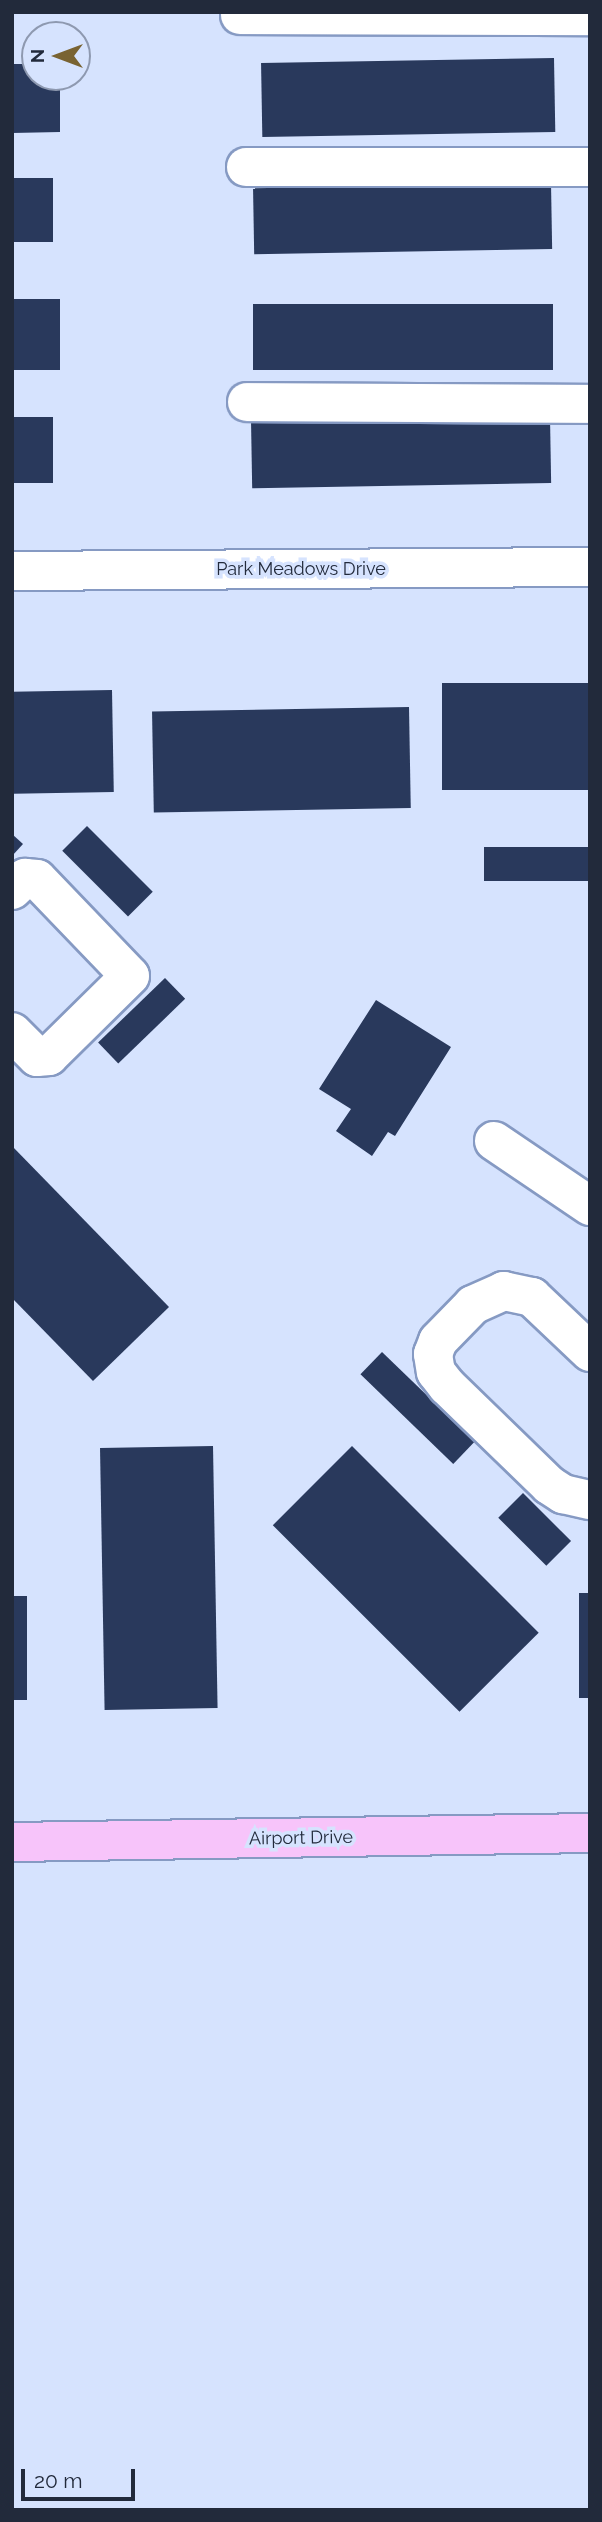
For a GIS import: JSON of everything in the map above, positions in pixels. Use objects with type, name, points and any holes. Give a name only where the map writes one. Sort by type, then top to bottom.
[{"type":"main road","name":"Airport Drive","points":[[12,1842],[590,1833]]},
{"type":"street","points":[[240,15],[590,16]]},
{"type":"street","points":[[246,167],[590,167]]},
{"type":"street","points":[[247,402],[590,404]]},
{"type":"street","name":"Park Meadows Drive","points":[[12,571],[590,567]]},
{"type":"street","points":[[12,890],[25,878],[37,879],[130,976],[49,1056],[37,1057],[12,1032]]},
{"type":"street","points":[[494,1141],[590,1206]]},
{"type":"street","points":[[588,1348],[532,1297],[505,1291],[473,1305],[438,1341],[433,1354],[436,1372],[447,1386],[549,1485],[563,1494],[590,1500]]},
{"type":"building","points":[[554,58],[555,132],[262,137],[261,63]]},
{"type":"building","points":[[12,64],[21,64],[21,91],[60,91],[60,132],[12,133]]},
{"type":"building","points":[[12,178],[53,178],[53,242],[12,242]]},
{"type":"building","points":[[551,183],[552,249],[254,254],[253,188]]},
{"type":"building","points":[[12,299],[60,299],[60,370],[12,370]]},
{"type":"building","points":[[253,304],[553,304],[553,370],[253,370]]},
{"type":"building","points":[[12,417],[53,417],[53,483],[12,483]]},
{"type":"building","points":[[550,417],[551,483],[252,488],[251,422]]},
{"type":"building","points":[[442,683],[590,683],[590,790],[442,790]]},
{"type":"building","points":[[112,690],[114,792],[14,794],[12,692]]},
{"type":"building","points":[[409,707],[411,808],[154,812],[152,711]]},
{"type":"building","points":[[87,826],[153,892],[128,917],[62,851]]},
{"type":"building","points":[[12,834],[23,844],[12,856]]},
{"type":"building","points":[[484,847],[590,847],[590,881],[484,881]]},
{"type":"building","points":[[165,978],[185,999],[118,1063],[98,1043]]},
{"type":"building","points":[[376,1000],[451,1047],[395,1136],[388,1132],[372,1156],[336,1131],[351,1109],[319,1089]]},
{"type":"building","points":[[12,1146],[169,1307],[93,1381],[12,1298]]},
{"type":"building","points":[[382,1352],[475,1442],[453,1464],[360,1374]]},
{"type":"building","points":[[213,1446],[218,1708],[105,1710],[100,1448]]},
{"type":"building","points":[[352,1446],[539,1633],[459,1712],[273,1525]]},
{"type":"building","points":[[523,1493],[571,1541],[546,1566],[498,1518]]},
{"type":"building","points":[[579,1593],[590,1593],[590,1698],[579,1698]]},
{"type":"building","points":[[12,1596],[27,1596],[27,1700],[12,1700]]}]
